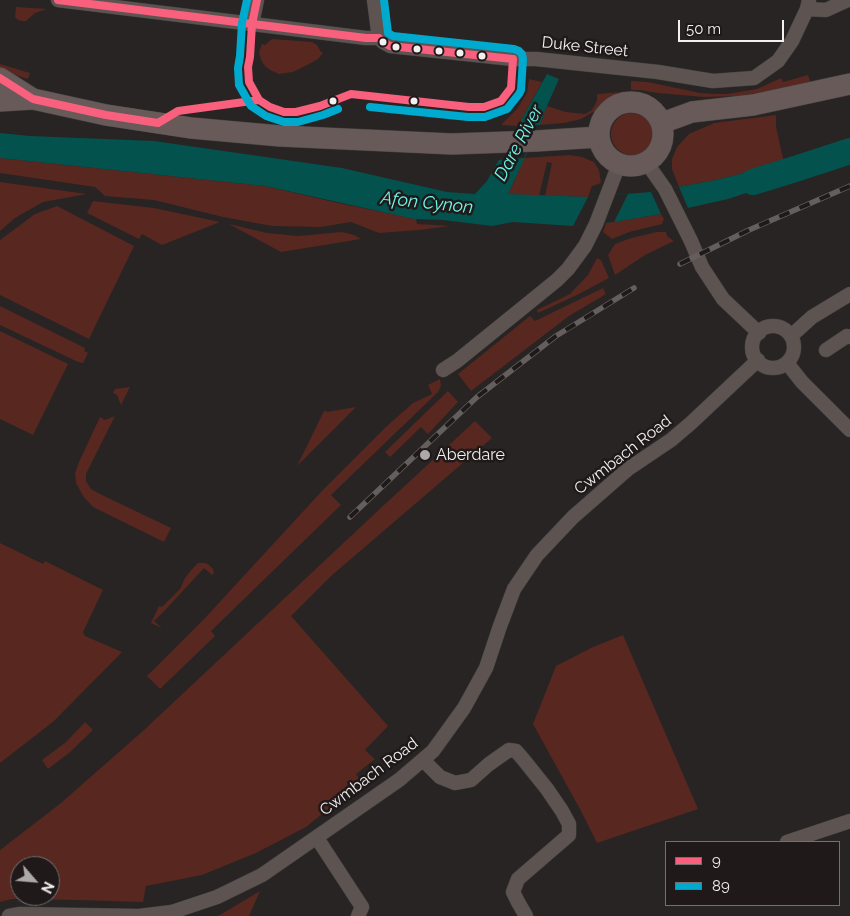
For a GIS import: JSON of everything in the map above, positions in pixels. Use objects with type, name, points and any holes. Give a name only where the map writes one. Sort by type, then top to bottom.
[{"type":"main road","points":[[0,78],[33,99]]},
{"type":"main road","points":[[662,123],[692,112],[753,105],[850,84]]},
{"type":"main road","points":[[0,101],[33,99],[106,115],[190,128],[280,136],[442,143],[536,141],[599,137]]},
{"type":"main road","points":[[629,101],[649,106],[657,114],[664,132],[663,141],[654,157],[637,166],[619,164],[611,160],[601,146],[599,137],[599,127],[603,117],[619,103],[629,101]]},
{"type":"street","name":"Duke Street","points":[[58,0],[366,38],[379,38],[390,46],[658,72],[713,82],[754,78],[778,61],[792,41],[808,5]]},
{"type":"street","points":[[252,24],[257,0]]},
{"type":"street","points":[[374,0],[379,38]]},
{"type":"street","points":[[808,5],[826,10],[848,0]]},
{"type":"street","points":[[646,162],[665,190],[702,267],[723,299],[758,333]]},
{"type":"street","points":[[443,370],[457,361],[563,274],[579,256],[596,224],[619,164]]},
{"type":"street","points":[[791,336],[812,317],[850,294]]},
{"type":"street","points":[[769,326],[776,326],[787,331],[791,336],[794,347],[791,358],[787,363],[775,368],[763,365],[758,360],[753,349],[753,343],[758,333],[769,326]]},
{"type":"street","points":[[826,350],[847,336],[850,337]]},
{"type":"street","name":"Cwmbach Road","points":[[9,916],[20,914],[139,916],[172,912],[217,897],[262,875],[399,780],[433,751],[464,708],[486,668],[514,589],[537,555],[574,517],[621,475],[672,440],[758,360]]},
{"type":"street","points":[[787,363],[802,382],[850,430]]},
{"type":"street","points":[[423,760],[440,777],[454,783],[471,780],[509,750],[516,751],[541,781],[562,811],[569,824],[569,835],[518,879],[513,892],[526,916]]},
{"type":"street","points":[[791,841],[850,821]]},
{"type":"street","points":[[317,838],[362,907],[358,916]]},
{"type":"shaded area","points":[[16,7],[47,9],[35,13],[26,21],[22,21],[15,17]]},
{"type":"shaded area","points":[[272,39],[312,42],[323,53],[318,59],[293,72],[279,74],[265,66],[259,52],[262,44],[265,45]]},
{"type":"shaded area","points":[[0,64],[30,73],[28,79],[0,70]]},
{"type":"shaded area","points":[[808,75],[811,84],[739,96],[704,97],[631,90],[631,81],[648,82],[700,93],[727,94],[757,89],[781,78],[783,82]]},
{"type":"shaded area","points":[[529,79],[542,82],[518,126],[501,125],[517,109],[527,93]]},
{"type":"shaded area","points":[[622,92],[581,119],[540,125],[547,106],[566,112],[585,114],[592,110],[597,101],[597,94]]},
{"type":"shaded area","points":[[636,113],[644,116],[650,122],[653,134],[650,146],[644,152],[628,155],[620,152],[614,146],[611,130],[614,122],[620,116]]},
{"type":"shaded area","points":[[776,115],[776,127],[784,163],[679,187],[672,169],[672,159],[677,147],[689,134],[714,123]]},
{"type":"shaded area","points":[[570,155],[594,162],[599,170],[601,183],[592,186],[588,197],[545,196],[552,163],[547,162],[539,196],[507,194],[524,158]]},
{"type":"shaded area","points":[[0,158],[265,186],[416,219],[417,224],[450,226],[379,233],[351,222],[320,227],[272,226],[223,217],[154,200],[105,196],[95,187],[0,173]]},
{"type":"shaded area","points":[[0,182],[87,194],[43,202],[15,218],[0,231]]},
{"type":"shaded area","points":[[93,201],[154,208],[220,222],[162,245],[142,234],[139,239],[87,213]]},
{"type":"shaded area","points":[[57,206],[134,246],[89,339],[0,295],[0,240],[35,214]]},
{"type":"shaded area","points":[[661,214],[664,219],[662,224],[629,232],[612,239],[603,232],[606,223]]},
{"type":"shaded area","points":[[229,224],[267,233],[298,236],[342,232],[361,239],[281,252]]},
{"type":"shaded area","points":[[657,232],[666,232],[667,236],[674,241],[645,255],[615,275],[608,255],[615,244]]},
{"type":"shaded area","points":[[597,258],[601,260],[609,278],[538,313],[537,310],[570,294],[588,275]]},
{"type":"shaded area","points":[[603,288],[606,294],[569,316],[471,391],[458,374],[530,316],[535,321]]},
{"type":"shaded area","points":[[0,306],[85,348],[84,351],[88,353],[83,363],[0,325]]},
{"type":"shaded area","points":[[0,331],[68,364],[33,435],[0,419]]},
{"type":"shaded area","points":[[440,379],[441,386],[438,392],[331,495],[341,505],[211,631],[215,636],[160,689],[147,676],[205,618],[321,492],[388,425],[413,403],[432,394],[428,385]]},
{"type":"shaded area","points":[[130,387],[121,405],[117,395],[113,393],[115,389]]},
{"type":"shaded area","points":[[448,391],[458,402],[428,434],[421,427],[390,457],[385,452]]},
{"type":"shaded area","points":[[356,407],[297,466],[324,411]]},
{"type":"shaded area","points":[[115,416],[86,474],[86,481],[91,489],[100,494],[171,528],[164,542],[93,507],[83,496],[76,483],[75,473],[79,462],[100,417],[105,420]]},
{"type":"shaded area","points":[[475,421],[492,438],[331,576],[291,616],[388,726],[365,750],[375,759],[356,774],[362,782],[306,827],[256,853],[202,875],[146,886],[143,902],[60,900],[60,856],[10,856],[10,900],[0,902],[0,850],[61,803],[144,730]]},
{"type":"shaded area","points":[[0,543],[43,564],[45,561],[103,590],[83,632],[85,636],[122,652],[54,721],[0,763]]},
{"type":"shaded area","points":[[198,563],[208,564],[214,573],[212,575],[204,568],[154,621],[162,628],[151,623],[159,606],[162,607],[180,589],[185,578]]},
{"type":"shaded area","points":[[623,635],[698,809],[597,843],[533,724],[556,666],[593,647]]},
{"type":"shaded area","points":[[85,722],[93,730],[69,753],[48,769],[42,760],[66,742]]},
{"type":"shaded area","points":[[260,891],[249,916],[216,916],[220,915]]},
{"type":"water","name":"Dare River","points":[[547,74],[559,79],[508,194],[588,197],[651,192],[716,180],[784,163],[789,179],[728,199],[614,222],[573,226],[513,222],[492,226],[443,220],[414,219],[265,186],[0,158],[0,133],[154,141],[342,168],[447,192],[475,194],[487,181]]},
{"type":"pier","points":[[540,125],[524,158],[498,160],[518,126]]},
{"type":"pier","points":[[679,187],[688,208],[661,214],[651,192]]},
{"type":"pier","points":[[628,194],[614,222],[573,226],[588,197]]},
{"type":"waterway","name":"Afon Cynon","points":[[753,182],[850,151]]},
{"type":"railway","points":[[680,264],[749,230],[850,186]]},
{"type":"railway","points":[[350,517],[477,397],[556,336],[634,288]]},
{"type":"transit line","name":"9","points":[[58,0],[366,38],[379,38],[390,46],[513,59]]},
{"type":"transit line","name":"89","points":[[247,0],[242,23],[238,68],[239,85],[251,106],[266,116],[284,122],[298,122],[338,109]]},
{"type":"transit line","name":"9","points":[[257,0],[252,24],[248,67],[249,82],[259,100],[270,107],[284,112],[296,112],[320,106],[351,94],[484,107],[501,101],[511,88],[513,59]]},
{"type":"transit line","name":"89","points":[[370,107],[485,117],[507,109],[521,90],[523,59],[519,51],[393,36],[388,33],[384,0]]},
{"type":"transit line","name":"9","points":[[0,78],[33,99],[106,115],[158,123],[178,111],[259,100],[270,107],[284,112],[295,112]]},
{"type":"place","name":"Aberdare","points":[[425,455]]}]
